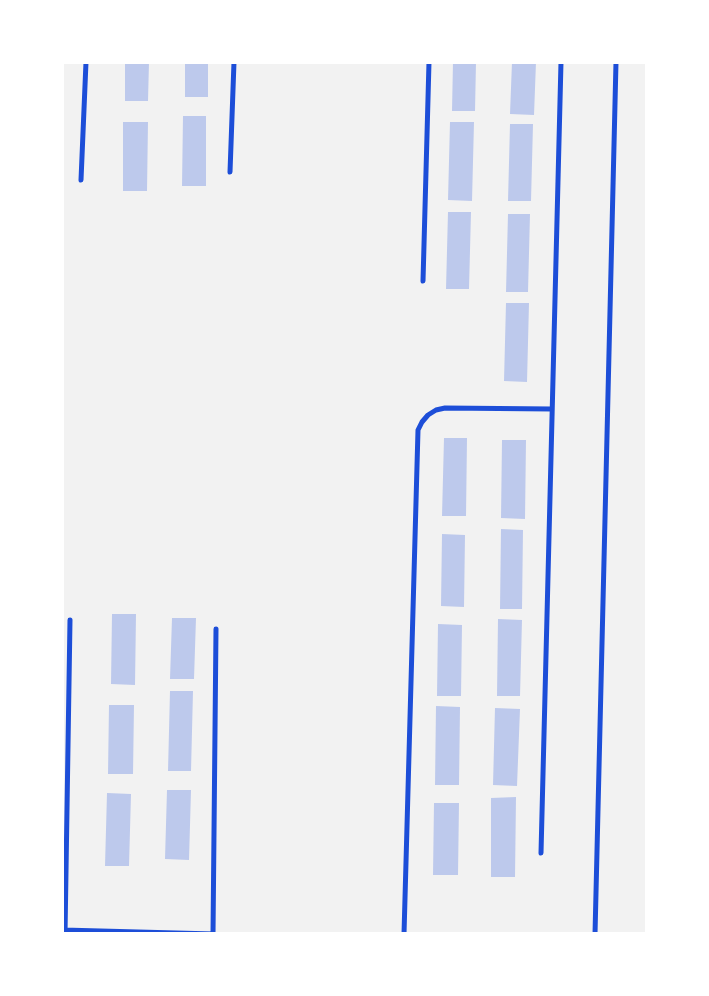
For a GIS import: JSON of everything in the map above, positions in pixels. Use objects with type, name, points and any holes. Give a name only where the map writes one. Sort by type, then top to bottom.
[{"type":"street","points":[[81,180],[86,62]]},
{"type":"street","points":[[230,172],[234,62]]},
{"type":"street","points":[[423,281],[429,62]]},
{"type":"street","points":[[541,853],[561,62]]},
{"type":"street","points":[[595,934],[616,62]]},
{"type":"street","points":[[404,934],[418,430],[428,415],[436,410],[445,408],[552,409]]},
{"type":"street","points":[[70,620],[64,931],[213,934],[216,629]]},
{"type":"building","points":[[125,62],[149,62],[148,101],[125,101]]},
{"type":"building","points":[[185,62],[208,62],[208,97],[185,97]]},
{"type":"building","points":[[453,62],[476,62],[475,111],[452,111]]},
{"type":"building","points":[[512,62],[536,62],[534,115],[510,114]]},
{"type":"building","points":[[183,116],[206,116],[206,186],[182,186]]},
{"type":"building","points":[[123,122],[148,122],[147,191],[123,191]]},
{"type":"building","points":[[450,122],[474,122],[472,201],[448,200]]},
{"type":"building","points":[[510,124],[533,124],[531,201],[508,201]]},
{"type":"building","points":[[448,212],[471,212],[469,289],[446,289]]},
{"type":"building","points":[[508,214],[530,214],[528,292],[506,292]]},
{"type":"building","points":[[506,303],[529,303],[527,382],[504,381]]},
{"type":"building","points":[[444,438],[467,438],[466,516],[442,516]]},
{"type":"building","points":[[502,440],[526,440],[525,519],[501,518]]},
{"type":"building","points":[[501,529],[523,530],[522,609],[500,609]]},
{"type":"building","points":[[442,534],[465,535],[464,607],[441,606]]},
{"type":"building","points":[[112,614],[136,614],[135,685],[111,684]]},
{"type":"building","points":[[172,618],[196,618],[194,679],[170,679]]},
{"type":"building","points":[[498,619],[522,620],[520,696],[497,696]]},
{"type":"building","points":[[438,624],[462,625],[461,696],[437,696]]},
{"type":"building","points":[[170,691],[193,691],[191,771],[168,771]]},
{"type":"building","points":[[109,705],[134,705],[133,774],[108,774]]},
{"type":"building","points":[[436,706],[460,707],[459,785],[435,785]]},
{"type":"building","points":[[495,708],[520,709],[517,786],[493,785]]},
{"type":"building","points":[[167,790],[191,790],[189,860],[165,859]]},
{"type":"building","points":[[107,793],[131,794],[129,866],[105,866]]},
{"type":"building","points":[[516,797],[515,877],[491,877],[491,798]]},
{"type":"building","points":[[434,803],[459,803],[458,875],[433,875]]}]
